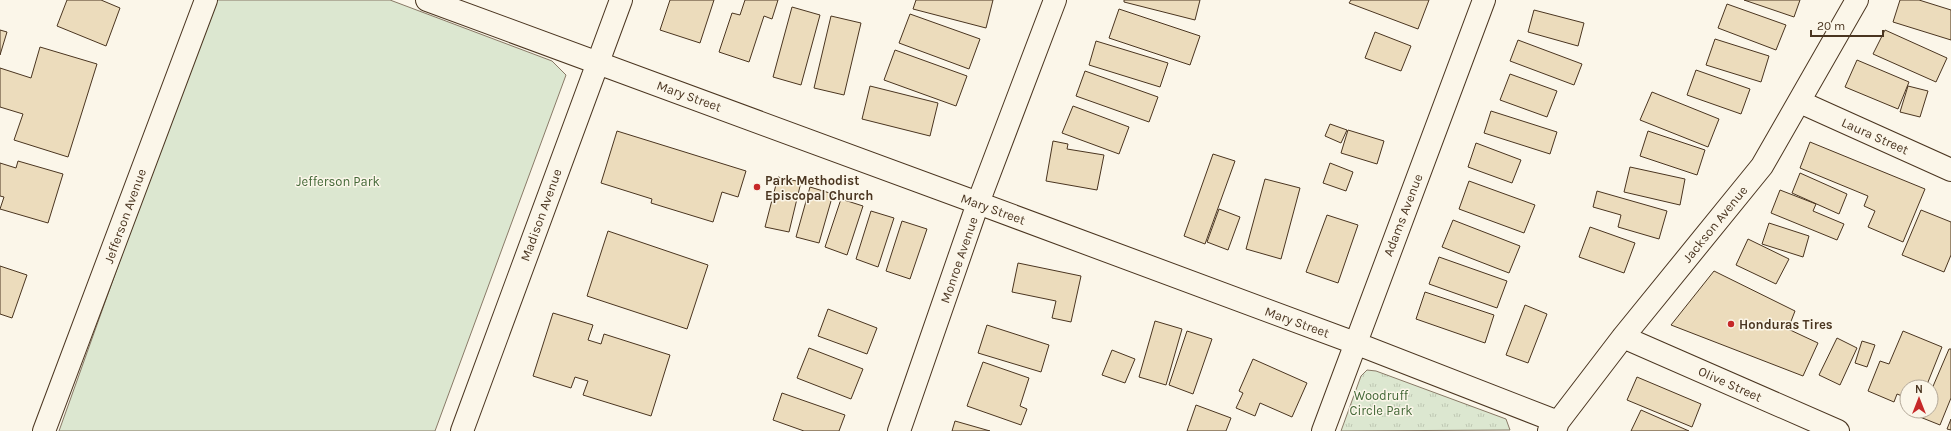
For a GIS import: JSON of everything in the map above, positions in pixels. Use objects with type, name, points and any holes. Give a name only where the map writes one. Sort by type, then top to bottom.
[{"type":"street","name":"Jefferson Avenue","points":[[44,431],[206,0]]},
{"type":"street","name":"Mary Street","points":[[427,0],[1354,343],[1554,428]]},
{"type":"street","name":"Madison Avenue","points":[[462,431],[621,0]]},
{"type":"street","name":"Monroe Avenue","points":[[899,431],[978,203],[1054,0]]},
{"type":"street","name":"Adams Avenue","points":[[1323,431],[1354,343],[1484,0]]},
{"type":"street","name":"Jackson Avenue","points":[[1554,428],[1623,336],[1762,166],[1857,0]]},
{"type":"street","name":"Laura Street","points":[[1800,102],[1951,170]]},
{"type":"street","name":"Olive Street","points":[[1623,336],[1838,431]]},
{"type":"green space","name":"Jefferson Park","points":[[213,0],[390,0],[552,61],[566,75],[435,431],[59,431]]},
{"type":"green space","name":"Woodruff Circle Park","points":[[1367,370],[1376,371],[1506,419],[1510,430],[1341,431],[1361,376]]},
{"type":"building","points":[[67,0],[101,0],[120,8],[106,46],[57,26]]},
{"type":"building","points":[[670,0],[714,0],[700,43],[660,30]]},
{"type":"building","points":[[745,0],[778,0],[772,19],[764,16],[749,62],[719,52],[732,13],[740,15]]},
{"type":"building","points":[[916,0],[993,0],[986,28],[913,9]]},
{"type":"building","points":[[1124,0],[1200,0],[1195,20],[1124,2]]},
{"type":"building","points":[[1351,0],[1429,0],[1418,29],[1349,3]]},
{"type":"building","points":[[1744,0],[1800,0],[1794,17]]},
{"type":"building","points":[[1900,0],[1919,0],[1951,10],[1951,40],[1893,22]]},
{"type":"building","points":[[1727,4],[1786,25],[1776,50],[1718,28]]},
{"type":"building","points":[[792,7],[820,15],[801,85],[773,77]]},
{"type":"building","points":[[1119,9],[1200,36],[1190,65],[1109,38]]},
{"type":"building","points":[[1534,10],[1584,23],[1578,46],[1528,32]]},
{"type":"building","points":[[910,14],[980,39],[969,69],[899,43]]},
{"type":"building","points":[[831,16],[861,23],[844,95],[814,88]]},
{"type":"building","points":[[0,30],[7,32],[0,55]]},
{"type":"building","points":[[1885,30],[1947,58],[1936,82],[1873,54]]},
{"type":"building","points":[[1375,32],[1411,46],[1401,71],[1365,58]]},
{"type":"building","points":[[1715,39],[1769,56],[1761,82],[1706,65]]},
{"type":"building","points":[[1518,40],[1582,64],[1574,85],[1510,61]]},
{"type":"building","points":[[1096,41],[1168,63],[1160,87],[1089,65]]},
{"type":"building","points":[[40,47],[97,64],[68,157],[14,140],[23,114],[0,107],[0,68],[31,78]]},
{"type":"building","points":[[895,50],[967,76],[956,106],[884,80]]},
{"type":"building","points":[[1857,60],[1909,82],[1898,109],[1845,87]]},
{"type":"building","points":[[1696,70],[1750,89],[1741,114],[1687,95]]},
{"type":"building","points":[[1085,71],[1158,97],[1149,122],[1076,96]]},
{"type":"building","points":[[1510,74],[1557,91],[1547,117],[1500,100]]},
{"type":"building","points":[[870,86],[938,103],[930,136],[862,119]]},
{"type":"building","points":[[1908,86],[1928,91],[1920,117],[1900,112]]},
{"type":"building","points":[[1652,92],[1719,119],[1708,147],[1640,120]]},
{"type":"building","points":[[1073,106],[1129,127],[1119,154],[1062,133]]},
{"type":"building","points":[[1491,111],[1557,132],[1550,154],[1484,133]]},
{"type":"building","points":[[1330,124],[1347,130],[1341,143],[1325,136]]},
{"type":"building","points":[[1348,130],[1384,141],[1377,164],[1341,153]]},
{"type":"building","points":[[617,131],[746,171],[738,197],[722,192],[713,222],[651,203],[652,199],[601,183]]},
{"type":"building","points":[[1648,131],[1705,150],[1697,175],[1640,156]]},
{"type":"building","points":[[1053,141],[1068,144],[1067,149],[1104,155],[1097,190],[1046,181]]},
{"type":"building","points":[[1810,142],[1925,189],[1903,242],[1868,227],[1875,211],[1864,206],[1868,196],[1800,168]]},
{"type":"building","points":[[1476,143],[1521,160],[1512,183],[1468,167]]},
{"type":"building","points":[[1213,154],[1235,161],[1205,244],[1184,236]]},
{"type":"building","points":[[18,161],[63,174],[48,223],[0,209],[4,197],[0,196],[0,163],[16,168]]},
{"type":"building","points":[[1330,163],[1353,172],[1346,191],[1323,183]]},
{"type":"building","points":[[1630,167],[1685,179],[1680,205],[1624,192]]},
{"type":"building","points":[[1800,173],[1847,194],[1839,214],[1792,193]]},
{"type":"building","points":[[778,177],[801,182],[789,232],[765,227]]},
{"type":"building","points":[[1265,179],[1300,188],[1281,259],[1246,249]]},
{"type":"building","points":[[1469,181],[1535,205],[1524,233],[1459,209]]},
{"type":"building","points":[[810,187],[833,194],[819,243],[796,237]]},
{"type":"building","points":[[1780,190],[1816,204],[1813,211],[1844,224],[1837,240],[1771,213]]},
{"type":"building","points":[[1597,191],[1667,211],[1659,239],[1618,227],[1621,215],[1593,207]]},
{"type":"building","points":[[841,199],[863,206],[847,255],[825,247]]},
{"type":"building","points":[[1219,209],[1240,217],[1228,250],[1207,242]]},
{"type":"building","points":[[1921,210],[1951,222],[1951,255],[1944,272],[1902,255]]},
{"type":"building","points":[[871,211],[894,218],[878,267],[856,259]]},
{"type":"building","points":[[1327,215],[1358,225],[1338,283],[1306,272]]},
{"type":"building","points":[[1453,220],[1520,246],[1509,273],[1442,247]]},
{"type":"building","points":[[902,221],[927,229],[910,279],[886,271]]},
{"type":"building","points":[[1769,223],[1809,236],[1803,257],[1762,244]]},
{"type":"building","points":[[1590,227],[1635,243],[1624,273],[1579,257]]},
{"type":"building","points":[[608,231],[708,265],[687,329],[587,296]]},
{"type":"building","points":[[1748,239],[1789,259],[1776,284],[1736,265]]},
{"type":"building","points":[[1439,257],[1507,281],[1497,308],[1429,284]]},
{"type":"building","points":[[1018,263],[1081,276],[1071,322],[1052,318],[1056,301],[1012,292]]},
{"type":"building","points":[[0,266],[27,275],[12,318],[0,314]]},
{"type":"building","name":"Honduras Tires","points":[[1714,271],[1795,311],[1788,329],[1818,343],[1803,376],[1671,325]]},
{"type":"building","points":[[1425,292],[1494,315],[1485,343],[1416,319]]},
{"type":"building","points":[[1525,305],[1547,314],[1528,363],[1506,355]]},
{"type":"building","points":[[828,309],[877,328],[867,354],[818,336]]},
{"type":"building","points":[[553,313],[593,325],[588,340],[601,344],[604,334],[670,355],[651,416],[583,395],[588,381],[575,377],[571,388],[533,376]]},
{"type":"building","points":[[1155,321],[1182,329],[1166,385],[1139,377]]},
{"type":"building","points":[[987,325],[1049,345],[1041,372],[978,353]]},
{"type":"building","points":[[1187,331],[1212,339],[1193,394],[1169,385]]},
{"type":"building","points":[[1903,331],[1942,347],[1929,379],[1899,379],[1899,395],[1897,394],[1894,402],[1868,391],[1880,361],[1889,364]]},
{"type":"building","points":[[1837,338],[1857,348],[1840,385],[1819,375]]},
{"type":"building","points":[[1862,341],[1875,345],[1867,367],[1855,363]]},
{"type":"building","points":[[809,348],[863,369],[851,399],[797,378]]},
{"type":"building","points":[[1949,349],[1951,349],[1951,398],[1940,425],[1925,419],[1939,419],[1939,379],[1936,379]]},
{"type":"building","points":[[1112,350],[1135,359],[1125,383],[1102,375]]},
{"type":"building","points":[[1253,359],[1307,383],[1292,417],[1260,403],[1255,416],[1236,408],[1243,393],[1239,391]]},
{"type":"building","points":[[983,362],[1029,378],[1020,406],[1027,409],[1021,425],[967,406]]},
{"type":"building","points":[[1637,377],[1701,404],[1692,427],[1627,400]]},
{"type":"building","points":[[782,393],[845,415],[839,431],[804,431],[773,420]]},
{"type":"building","points":[[1196,405],[1231,418],[1226,431],[1187,431]]},
{"type":"building","points":[[1641,410],[1689,431],[1631,431]]},
{"type":"building","points":[[1951,419],[1951,430],[1947,429]]},
{"type":"building","points":[[955,421],[990,431],[952,431]]},
{"type":"place","name":"Park Methodist Episcopal Church","points":[[757,187]]},
{"type":"place","name":"Honduras Tires","points":[[1731,324]]}]
